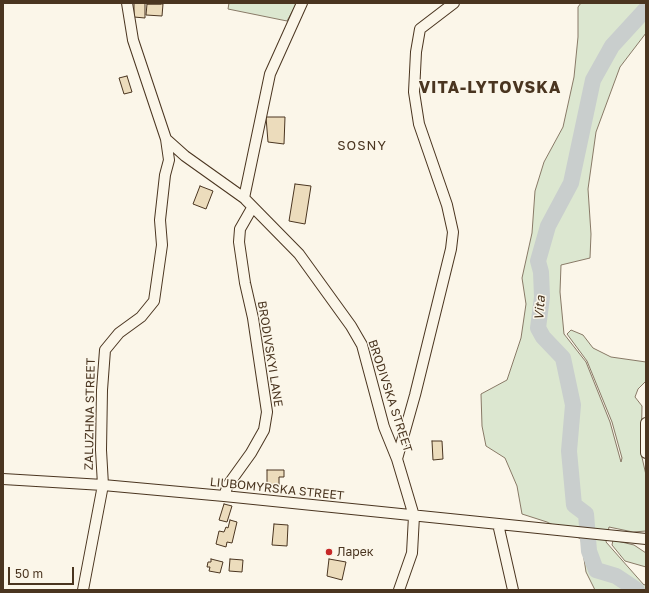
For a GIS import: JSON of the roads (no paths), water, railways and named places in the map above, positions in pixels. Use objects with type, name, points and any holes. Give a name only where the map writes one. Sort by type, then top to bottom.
[{"type":"street","name":"BRODIVSKA STREET","points":[[127,3],[133,40],[166,139],[185,156],[244,198],[298,254],[351,326],[362,345],[384,427],[397,459],[414,516],[412,553],[399,590]]},
{"type":"street","points":[[244,198],[270,74],[302,3]]},
{"type":"street","points":[[397,459],[415,396],[451,249],[453,232],[447,205],[419,124],[414,92],[416,52],[420,28],[454,3]]},
{"type":"street","name":"ZALUZHNA STREET","points":[[83,590],[103,485],[101,427],[105,350],[118,333],[141,317],[154,302],[162,245],[160,220],[168,160],[166,139]]},
{"type":"street","name":"BRODIVSKYI LANE","points":[[224,496],[228,485],[251,453],[264,430],[268,412],[239,242],[240,229],[252,208]]},
{"type":"street","points":[[646,423],[646,453]]},
{"type":"street","name":"LIUBOMYRSKA STREET","points":[[3,479],[103,485],[224,496],[646,539]]},
{"type":"street","points":[[498,524],[513,590]]},
{"type":"waterway","name":"Vita","points":[[637,590],[616,576],[596,570],[589,551],[586,514],[574,505],[569,451],[573,405],[563,358],[543,337],[538,328],[542,297],[541,272],[538,261],[548,226],[571,183],[593,80],[612,46],[646,9]]},
{"type":"place","name":"Ларек","points":[[329,552]]},
{"type":"district","name":"VITA-LYTOVSKA","points":[[490,88]]},
{"type":"district","name":"SOSNY","points":[[362,146]]}]
